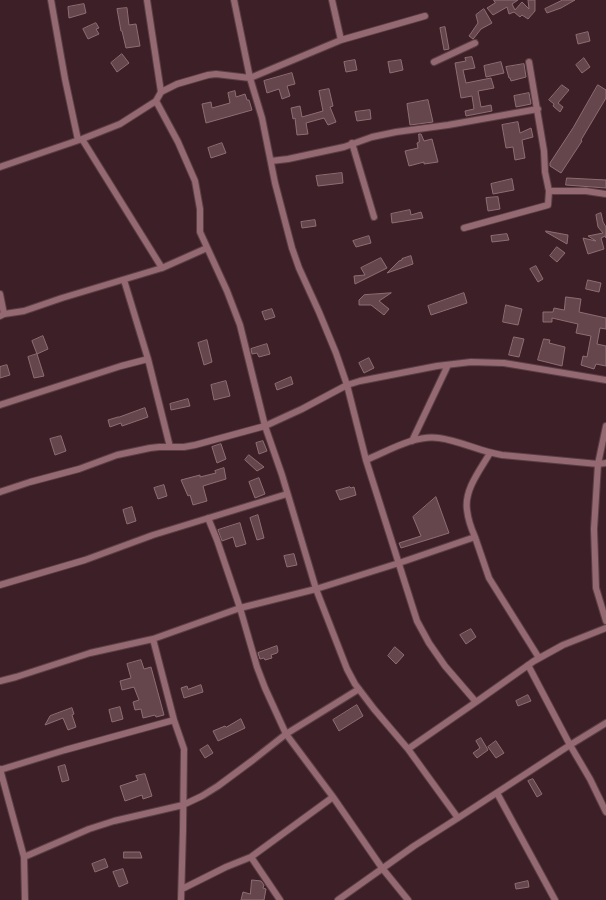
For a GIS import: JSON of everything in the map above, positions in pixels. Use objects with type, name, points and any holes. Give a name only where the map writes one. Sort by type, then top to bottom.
[{"type":"street","points":[[51,0],[65,80],[80,140],[162,268]]},
{"type":"street","points":[[147,0],[161,92]]},
{"type":"street","points":[[234,0],[250,78],[262,118],[292,248],[336,353],[347,385],[366,460],[417,621],[445,666],[476,702]]},
{"type":"street","points":[[332,0],[341,40]]},
{"type":"street","points":[[0,167],[80,140],[120,124],[156,101],[161,92],[178,84],[216,74],[250,78],[341,40],[425,16]]},
{"type":"street","points":[[434,62],[475,43]]},
{"type":"street","points":[[464,228],[548,206],[549,191],[545,172],[544,151],[529,62]]},
{"type":"street","points":[[156,101],[178,142],[195,180],[200,209],[200,232],[227,291],[240,326],[265,426],[316,589],[347,669],[359,689],[408,749],[458,818]]},
{"type":"street","points":[[271,162],[344,147],[372,137],[396,132],[448,125],[538,108]]},
{"type":"street","points":[[352,144],[374,217]]},
{"type":"street","points":[[549,191],[586,191],[606,194]]},
{"type":"street","points":[[0,294],[2,315],[24,311],[162,268],[207,248]]},
{"type":"street","points":[[124,280],[148,359],[170,446]]},
{"type":"street","points":[[0,405],[148,359]]},
{"type":"street","points":[[0,492],[30,482],[79,470],[117,455],[150,448],[195,445],[265,426],[360,380],[471,362],[504,363],[606,380]]},
{"type":"street","points":[[412,441],[448,365]]},
{"type":"street","points":[[606,426],[598,464],[594,529],[596,588],[606,621]]},
{"type":"street","points":[[366,460],[418,438],[428,437],[440,438],[490,453],[598,464],[606,463]]},
{"type":"street","points":[[490,453],[473,482],[467,497],[466,509],[469,522],[489,578],[539,658]]},
{"type":"street","points":[[0,585],[85,560],[122,545],[287,494]]},
{"type":"street","points":[[208,518],[240,608],[262,681],[286,734],[333,797],[382,868],[408,900]]},
{"type":"street","points":[[0,681],[90,653],[153,639],[240,608],[316,589],[399,563],[474,536]]},
{"type":"street","points":[[408,749],[539,658],[563,645],[606,628]]},
{"type":"street","points":[[153,639],[174,720],[184,749],[181,900]]},
{"type":"street","points":[[528,665],[606,812]]},
{"type":"street","points":[[24,857],[89,829],[114,821],[183,805],[202,796],[286,734],[359,689]]},
{"type":"street","points":[[25,900],[24,857],[0,770],[64,750],[174,720]]},
{"type":"street","points":[[338,900],[414,846],[606,723]]},
{"type":"street","points":[[497,793],[555,900]]},
{"type":"street","points":[[182,889],[226,866],[251,857],[333,797]]},
{"type":"street","points":[[251,857],[280,900]]},
{"type":"building","points":[[494,0],[518,0],[512,4],[515,10],[522,2],[529,9],[528,0],[535,0],[535,11],[528,19],[522,15],[520,17],[514,12],[509,14],[507,7],[493,15],[487,8],[495,3]]},
{"type":"building","points":[[563,0],[575,0],[547,13],[545,9]]},
{"type":"building","points":[[84,4],[86,13],[69,18],[68,7]]},
{"type":"building","points":[[127,8],[129,25],[136,24],[140,46],[126,48],[117,9]]},
{"type":"building","points":[[484,9],[492,23],[481,29],[473,39],[469,36],[478,23],[476,15]]},
{"type":"building","points":[[96,23],[99,28],[96,29],[99,34],[88,39],[83,29]]},
{"type":"building","points":[[445,27],[449,49],[444,50],[440,28]]},
{"type":"building","points":[[588,32],[590,41],[578,44],[576,35]]},
{"type":"building","points":[[122,54],[129,63],[117,72],[111,63]]},
{"type":"building","points":[[472,57],[475,68],[463,70],[466,83],[491,78],[494,88],[478,91],[481,107],[491,105],[492,111],[466,116],[465,111],[474,109],[472,96],[461,98],[455,63],[466,61],[465,58]]},
{"type":"building","points":[[584,58],[590,67],[582,73],[576,65]]},
{"type":"building","points":[[355,60],[357,70],[346,72],[344,62]]},
{"type":"building","points":[[401,60],[403,70],[390,73],[388,62]]},
{"type":"building","points":[[501,62],[504,73],[486,77],[484,66]]},
{"type":"building","points":[[524,64],[526,77],[511,81],[506,67]]},
{"type":"building","points":[[292,73],[295,84],[287,86],[290,96],[282,99],[279,89],[267,93],[264,81]]},
{"type":"building","points":[[562,85],[569,90],[558,103],[563,107],[560,112],[549,100]]},
{"type":"building","points":[[598,85],[606,90],[606,98],[582,141],[561,173],[550,166],[550,163]]},
{"type":"building","points":[[329,89],[333,106],[330,107],[336,122],[328,125],[324,118],[306,123],[308,134],[297,135],[295,118],[293,119],[291,108],[300,106],[302,117],[323,111],[319,91]]},
{"type":"building","points":[[235,91],[236,97],[245,94],[252,110],[206,123],[202,104],[211,102],[212,108],[230,103],[228,93]]},
{"type":"building","points":[[529,93],[531,104],[516,107],[514,96]]},
{"type":"building","points":[[428,100],[433,122],[410,125],[407,104]]},
{"type":"building","points":[[370,110],[371,119],[357,121],[355,112]]},
{"type":"building","points":[[518,122],[520,133],[531,128],[533,137],[522,140],[525,158],[515,160],[513,147],[506,148],[502,125]]},
{"type":"building","points":[[419,134],[421,134],[424,141],[432,139],[438,162],[424,164],[424,162],[409,166],[405,151],[418,148]]},
{"type":"building","points":[[222,143],[226,153],[211,158],[208,148]]},
{"type":"building","points":[[342,173],[343,183],[318,186],[316,176]]},
{"type":"building","points":[[567,178],[606,180],[606,188],[566,185]]},
{"type":"building","points":[[512,179],[514,190],[493,194],[491,184]]},
{"type":"building","points":[[498,197],[500,209],[488,211],[486,198]]},
{"type":"building","points":[[410,210],[411,215],[421,212],[423,218],[392,223],[391,214]]},
{"type":"building","points":[[601,213],[606,227],[606,238],[605,236],[601,238],[604,249],[588,254],[583,238],[596,241],[588,236],[603,233],[598,227],[596,215]]},
{"type":"building","points":[[315,220],[316,226],[302,228],[301,222]]},
{"type":"building","points":[[546,232],[568,235],[567,244]]},
{"type":"building","points":[[507,234],[509,240],[492,242],[491,236]]},
{"type":"building","points":[[369,236],[371,243],[356,247],[353,241]]},
{"type":"building","points":[[557,247],[565,253],[557,262],[550,256]]},
{"type":"building","points":[[411,256],[413,264],[387,273],[399,261]]},
{"type":"building","points":[[381,258],[387,268],[355,284],[354,276],[365,275],[361,268]]},
{"type":"building","points":[[536,266],[543,279],[538,282],[530,269]]},
{"type":"building","points":[[588,280],[601,283],[599,292],[586,289]]},
{"type":"building","points":[[391,293],[379,301],[389,309],[384,315],[371,305],[359,305],[359,300],[364,295]]},
{"type":"building","points":[[464,293],[467,303],[431,315],[428,306]]},
{"type":"building","points":[[566,297],[581,299],[579,312],[606,318],[606,329],[600,328],[597,344],[606,346],[606,366],[596,364],[594,369],[581,365],[583,356],[587,357],[591,336],[576,333],[578,324],[552,318],[552,322],[543,322],[543,312],[553,312],[554,308],[564,310]]},
{"type":"building","points":[[506,305],[522,309],[518,325],[503,322]]},
{"type":"building","points":[[272,309],[275,317],[265,320],[262,312]]},
{"type":"building","points":[[43,336],[48,349],[37,354],[32,341]]},
{"type":"building","points":[[514,337],[524,339],[519,357],[509,355]]},
{"type":"building","points":[[544,339],[550,340],[549,343],[565,347],[562,366],[538,360]]},
{"type":"building","points":[[207,340],[212,362],[204,365],[198,343]]},
{"type":"building","points":[[267,344],[270,354],[259,357],[257,353],[252,354],[251,349]]},
{"type":"building","points":[[37,354],[44,376],[34,378],[28,357]]},
{"type":"building","points":[[369,358],[374,368],[364,373],[359,363]]},
{"type":"building","points":[[7,365],[10,375],[0,378],[0,367]]},
{"type":"building","points":[[291,377],[293,384],[277,390],[275,384]]},
{"type":"building","points":[[226,381],[230,396],[214,400],[211,385]]},
{"type":"building","points":[[188,399],[190,406],[171,410],[170,404]]},
{"type":"building","points":[[145,408],[148,417],[122,426],[121,423],[110,427],[108,420]]},
{"type":"building","points":[[61,436],[66,451],[55,455],[50,439]]},
{"type":"building","points":[[263,441],[267,451],[259,454],[256,443]]},
{"type":"building","points":[[221,444],[226,459],[217,463],[212,447]]},
{"type":"building","points":[[249,455],[264,467],[257,471],[245,460]]},
{"type":"building","points":[[224,468],[226,479],[203,486],[207,501],[193,505],[190,495],[188,496],[181,480],[216,473],[215,471]]},
{"type":"building","points":[[259,478],[265,494],[255,498],[249,482]]},
{"type":"building","points":[[164,485],[167,496],[158,499],[154,488]]},
{"type":"building","points":[[354,487],[356,495],[340,500],[336,491]]},
{"type":"building","points":[[436,497],[449,533],[401,548],[399,543],[421,536],[413,517]]},
{"type":"building","points":[[132,507],[136,521],[127,524],[123,510]]},
{"type":"building","points":[[258,515],[264,538],[257,540],[250,518]]},
{"type":"building","points":[[240,523],[246,544],[236,547],[233,537],[222,541],[218,530]]},
{"type":"building","points":[[294,554],[297,565],[287,567],[284,556]]},
{"type":"building","points":[[471,629],[476,637],[466,644],[460,635]]},
{"type":"building","points":[[277,646],[278,651],[271,655],[272,658],[260,659],[258,653]]},
{"type":"building","points":[[395,647],[404,655],[396,664],[388,656]]},
{"type":"building","points":[[141,660],[144,669],[151,667],[164,715],[143,718],[141,709],[135,710],[133,702],[139,700],[134,687],[122,690],[120,681],[131,678],[127,664]]},
{"type":"building","points":[[201,685],[203,692],[184,698],[181,688],[187,686],[188,689]]},
{"type":"building","points":[[528,695],[531,701],[518,706],[516,701]]},
{"type":"building","points":[[357,705],[363,716],[339,731],[333,720]]},
{"type":"building","points":[[120,707],[123,719],[112,722],[109,710]]},
{"type":"building","points":[[72,708],[76,727],[68,730],[63,718],[45,725],[50,716]]},
{"type":"building","points":[[241,719],[245,728],[218,741],[213,731]]},
{"type":"building","points":[[481,738],[488,750],[477,758],[473,753],[480,748],[476,741]]},
{"type":"building","points":[[496,741],[504,753],[496,758],[488,747]]},
{"type":"building","points":[[208,745],[213,753],[205,758],[200,750]]},
{"type":"building","points":[[65,765],[69,780],[62,782],[58,767]]},
{"type":"building","points":[[145,774],[152,796],[143,799],[142,795],[125,801],[120,786],[138,780],[136,776]]},
{"type":"building","points":[[533,779],[542,794],[537,797],[528,781]]},
{"type":"building","points":[[124,852],[140,852],[142,858],[124,858]]},
{"type":"building","points":[[105,859],[108,867],[95,872],[92,864]]},
{"type":"building","points":[[123,869],[128,883],[119,887],[113,872]]},
{"type":"building","points":[[252,880],[261,881],[264,885],[263,888],[266,889],[264,900],[241,900],[243,892],[250,894]]},
{"type":"building","points":[[528,881],[529,887],[516,889],[515,884]]}]
